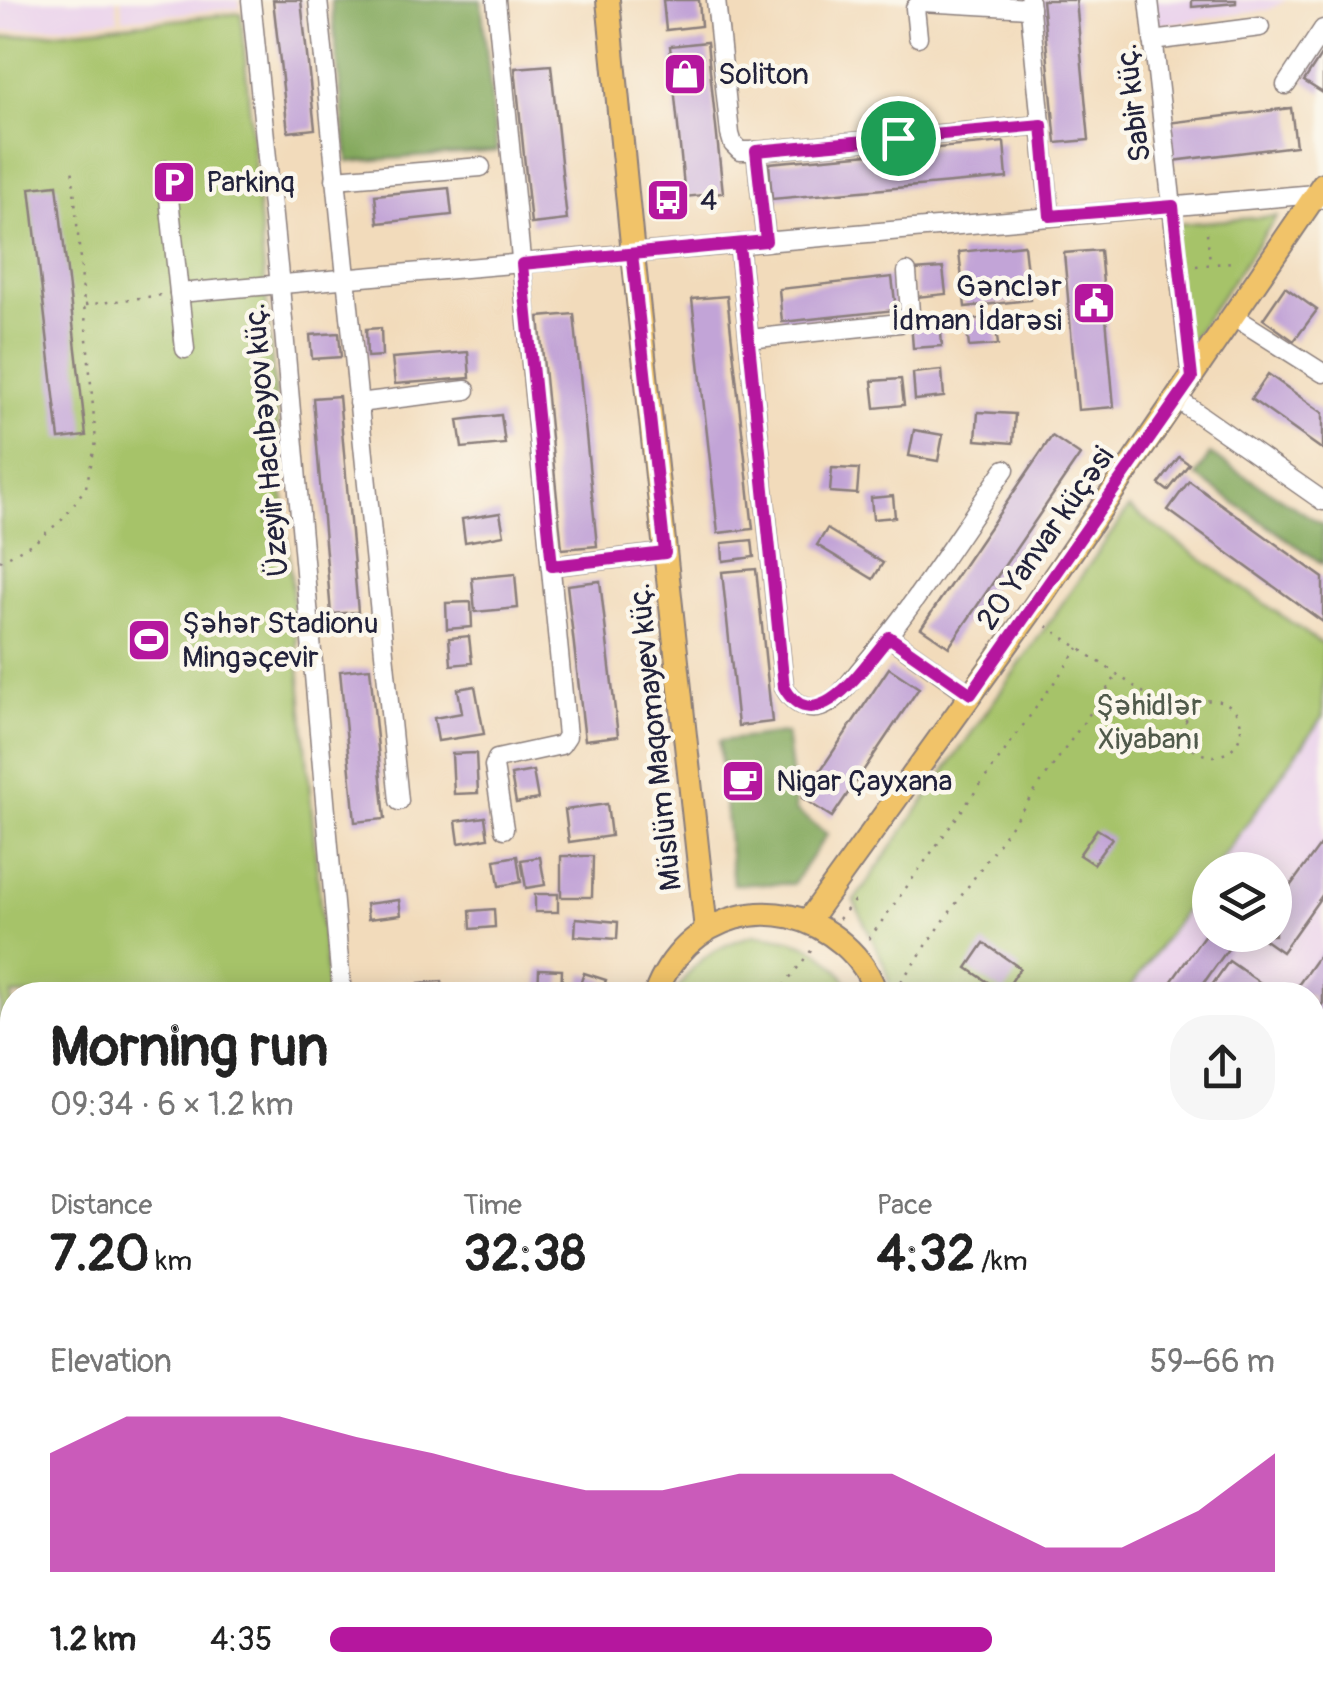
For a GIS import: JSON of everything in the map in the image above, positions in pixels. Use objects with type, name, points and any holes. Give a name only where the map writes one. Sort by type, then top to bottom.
[{"type":"main road","name":"Müslüm Maqomayev küç.","points":[[608,0],[706,930]]},
{"type":"main road","name":"20 Yanvar küçəsi","points":[[808,922],[1029,614],[1320,192]]},
{"type":"main road","points":[[659,982],[672,960],[706,930],[726,920],[767,913],[827,930],[856,956],[869,982]]},
{"type":"street","name":"Üzeyir Hacıbəyov küç.","points":[[251,0],[341,982]]},
{"type":"street","points":[[318,0],[399,802]]},
{"type":"street","points":[[496,0],[568,736],[562,746],[497,759],[494,766],[504,830]]},
{"type":"street","points":[[716,0],[730,134],[740,151],[1042,125]]},
{"type":"street","name":"Sabir küç.","points":[[1149,0],[1192,378]]},
{"type":"street","points":[[918,37],[915,8],[921,2],[1030,4],[1050,216]]},
{"type":"street","points":[[1153,41],[1260,26]]},
{"type":"street","points":[[1286,85],[1323,29]]},
{"type":"street","points":[[756,151],[766,241]]},
{"type":"street","points":[[335,179],[481,166]]},
{"type":"street","points":[[166,170],[185,349]]},
{"type":"street","points":[[179,293],[1320,192]]},
{"type":"street","points":[[739,244],[784,687],[791,699],[805,707],[821,707],[838,696],[889,637],[1005,468]]},
{"type":"street","points":[[749,339],[900,323],[910,313],[907,272]]},
{"type":"street","points":[[1233,316],[1323,374]]},
{"type":"street","points":[[358,403],[466,390]]},
{"type":"street","points":[[1187,406],[1323,501]]},
{"type":"street","points":[[552,566],[665,553]]},
{"type":"street","points":[[889,637],[971,694]]},
{"type":"path","points":[[0,561],[35,542],[64,518],[86,487],[96,442],[72,166]]},
{"type":"path","points":[[1207,233],[1210,264]]},
{"type":"path","points":[[1180,267],[1234,262]]},
{"type":"path","points":[[84,306],[179,293]]},
{"type":"path","points":[[1029,614],[1186,722]]},
{"type":"path","points":[[856,956],[1079,648]]},
{"type":"path","points":[[900,982],[1117,674]]},
{"type":"path","points":[[1216,700],[1236,711],[1241,734],[1227,752],[1212,756],[1191,744],[1186,722],[1194,708],[1216,700]]},
{"type":"shaded area","points":[[0,0],[116,0],[118,20],[0,32]]},
{"type":"shaded area","points":[[121,0],[239,0],[240,8],[123,19]]},
{"type":"shaded area","points":[[1146,0],[1287,0],[1268,10],[1149,26]]},
{"type":"shaded area","points":[[1323,716],[1323,982],[1134,982],[1192,900],[1192,952],[1292,952],[1292,852],[1227,852]]},
{"type":"green space","points":[[331,0],[481,0],[497,151],[348,162]]},
{"type":"green space","name":"Şəhər Stadionu Mingəçevir","points":[[241,13],[327,982],[0,982],[0,38]]},
{"type":"green space","points":[[1277,216],[1182,353],[1167,225]]},
{"type":"green space","points":[[1210,454],[1323,525],[1323,564],[1196,476]]},
{"type":"green space","name":"Şəhidlər Xiyabanı","points":[[1129,508],[1323,645],[1323,716],[1227,852],[1192,852],[1192,900],[1134,982],[889,982],[854,901]]},
{"type":"green space","points":[[786,733],[796,811],[827,834],[793,884],[733,884],[719,741]]},
{"type":"green space","points":[[754,935],[801,943],[825,957],[846,982],[683,982],[698,963],[729,944]]},
{"type":"building","points":[[273,0],[301,0],[315,129],[288,132]]},
{"type":"building","points":[[663,0],[699,0],[701,26],[666,30]]},
{"type":"building","points":[[1042,0],[1076,0],[1089,140],[1056,143]]},
{"type":"building","points":[[1192,0],[1236,0],[1236,3],[1192,7]]},
{"type":"building","points":[[707,42],[723,193],[685,197],[670,46]]},
{"type":"building","points":[[1323,52],[1323,93],[1304,81]]},
{"type":"building","points":[[551,65],[567,220],[531,224],[515,68]]},
{"type":"building","points":[[1291,108],[1296,146],[1172,161],[1167,123]]},
{"type":"building","points":[[1004,142],[1007,178],[772,199],[769,163]]},
{"type":"building","points":[[57,185],[86,436],[59,439],[30,188]]},
{"type":"building","points":[[449,188],[452,215],[378,223],[375,195]]},
{"type":"building","points":[[1024,245],[1030,300],[965,307],[959,252]]},
{"type":"building","points":[[1100,250],[1114,407],[1078,410],[1064,253]]},
{"type":"building","points":[[943,268],[946,294],[917,297],[914,270]]},
{"type":"building","points":[[892,277],[896,310],[782,322],[779,289]]},
{"type":"building","points":[[1285,287],[1317,310],[1294,341],[1263,319]]},
{"type":"building","points":[[727,296],[753,529],[718,533],[692,299]]},
{"type":"building","points":[[574,314],[597,546],[562,549],[539,317]]},
{"type":"building","points":[[995,318],[998,345],[969,347],[966,320]]},
{"type":"building","points":[[940,319],[942,346],[913,348],[911,322]]},
{"type":"building","points":[[381,328],[382,356],[367,357],[366,329]]},
{"type":"building","points":[[339,333],[341,357],[312,359],[310,335]]},
{"type":"building","points":[[468,352],[470,378],[395,384],[392,358]]},
{"type":"building","points":[[942,370],[944,397],[915,400],[913,373]]},
{"type":"building","points":[[1268,374],[1323,413],[1323,450],[1251,399]]},
{"type":"building","points":[[901,379],[904,405],[875,408],[872,381]]},
{"type":"building","points":[[339,396],[358,612],[331,614],[313,398]]},
{"type":"building","points":[[978,412],[1015,414],[1013,443],[976,440]]},
{"type":"building","points":[[501,415],[505,444],[462,448],[458,420]]},
{"type":"building","points":[[914,430],[943,435],[938,461],[909,456]]},
{"type":"building","points":[[1052,436],[1080,455],[949,647],[921,628]]},
{"type":"building","points":[[1179,457],[1189,464],[1168,491],[1159,484]]},
{"type":"building","points":[[832,468],[859,469],[857,494],[830,492]]},
{"type":"building","points":[[1189,481],[1323,578],[1323,622],[1168,510]]},
{"type":"building","points":[[893,496],[895,517],[873,519],[871,498]]},
{"type":"building","points":[[500,513],[504,535],[465,542],[462,519]]},
{"type":"building","points":[[827,529],[883,563],[873,579],[817,545]]},
{"type":"building","points":[[752,540],[754,557],[723,561],[722,543]]},
{"type":"building","points":[[756,569],[772,722],[738,726],[722,572]]},
{"type":"building","points":[[515,574],[518,608],[475,612],[472,578]]},
{"type":"building","points":[[600,581],[618,736],[585,740],[567,585]]},
{"type":"building","points":[[471,602],[472,627],[447,629],[446,603]]},
{"type":"building","points":[[469,636],[472,663],[451,665],[449,638]]},
{"type":"building","points":[[370,668],[385,819],[355,822],[340,671]]},
{"type":"building","points":[[889,668],[919,688],[832,817],[802,798]]},
{"type":"building","points":[[475,686],[484,734],[438,741],[434,718],[462,713],[458,689]]},
{"type":"building","points":[[476,753],[478,793],[454,794],[452,754]]},
{"type":"building","points":[[533,771],[538,799],[516,803],[511,775]]},
{"type":"building","points":[[607,804],[611,836],[569,842],[565,810]]},
{"type":"building","points":[[485,817],[488,838],[459,843],[456,821]]},
{"type":"building","points":[[1097,829],[1112,838],[1093,864],[1079,855]]},
{"type":"building","points":[[1323,841],[1323,894],[1292,938],[1292,884]]},
{"type":"building","points":[[517,856],[521,882],[499,886],[495,860]]},
{"type":"building","points":[[561,856],[593,856],[592,897],[561,897]]},
{"type":"building","points":[[540,857],[545,885],[526,888],[521,860]]},
{"type":"building","points":[[535,894],[558,894],[558,912],[535,912]]},
{"type":"building","points":[[399,900],[401,915],[368,919],[366,904]]},
{"type":"building","points":[[494,909],[495,927],[471,929],[470,911]]},
{"type":"building","points":[[576,918],[618,922],[617,939],[575,936]]},
{"type":"building","points":[[984,943],[1020,968],[1011,982],[988,982],[967,968]]},
{"type":"building","points":[[1323,950],[1323,982],[1300,982]]},
{"type":"building","points":[[1192,952],[1226,952],[1204,982],[1171,982]]},
{"type":"building","points":[[1229,961],[1259,982],[1214,982]]},
{"type":"building","points":[[539,969],[562,970],[562,982],[538,982]]},
{"type":"building","points":[[584,973],[606,980],[605,982],[581,982]]},
{"type":"place","name":"Soliton","points":[[685,74]]},
{"type":"place","name":"Parkinq","points":[[174,182]]},
{"type":"place","name":"4","points":[[668,200]]},
{"type":"place","name":"Gənclər İdman İdarəsi","points":[[1094,303]]},
{"type":"place","name":"Şəhər Stadionu Mingəçevir","points":[[149,640]]},
{"type":"place","name":"Nigar Çayxana","points":[[743,781]]},
{"type":"route","points":[[1042,125],[1050,216],[1173,206],[1192,378],[971,694],[889,637],[838,696],[821,707],[805,707],[791,699],[784,687],[739,244],[632,254],[665,553],[552,566],[522,264],[766,241],[756,151],[898,138],[1042,125]]}]
